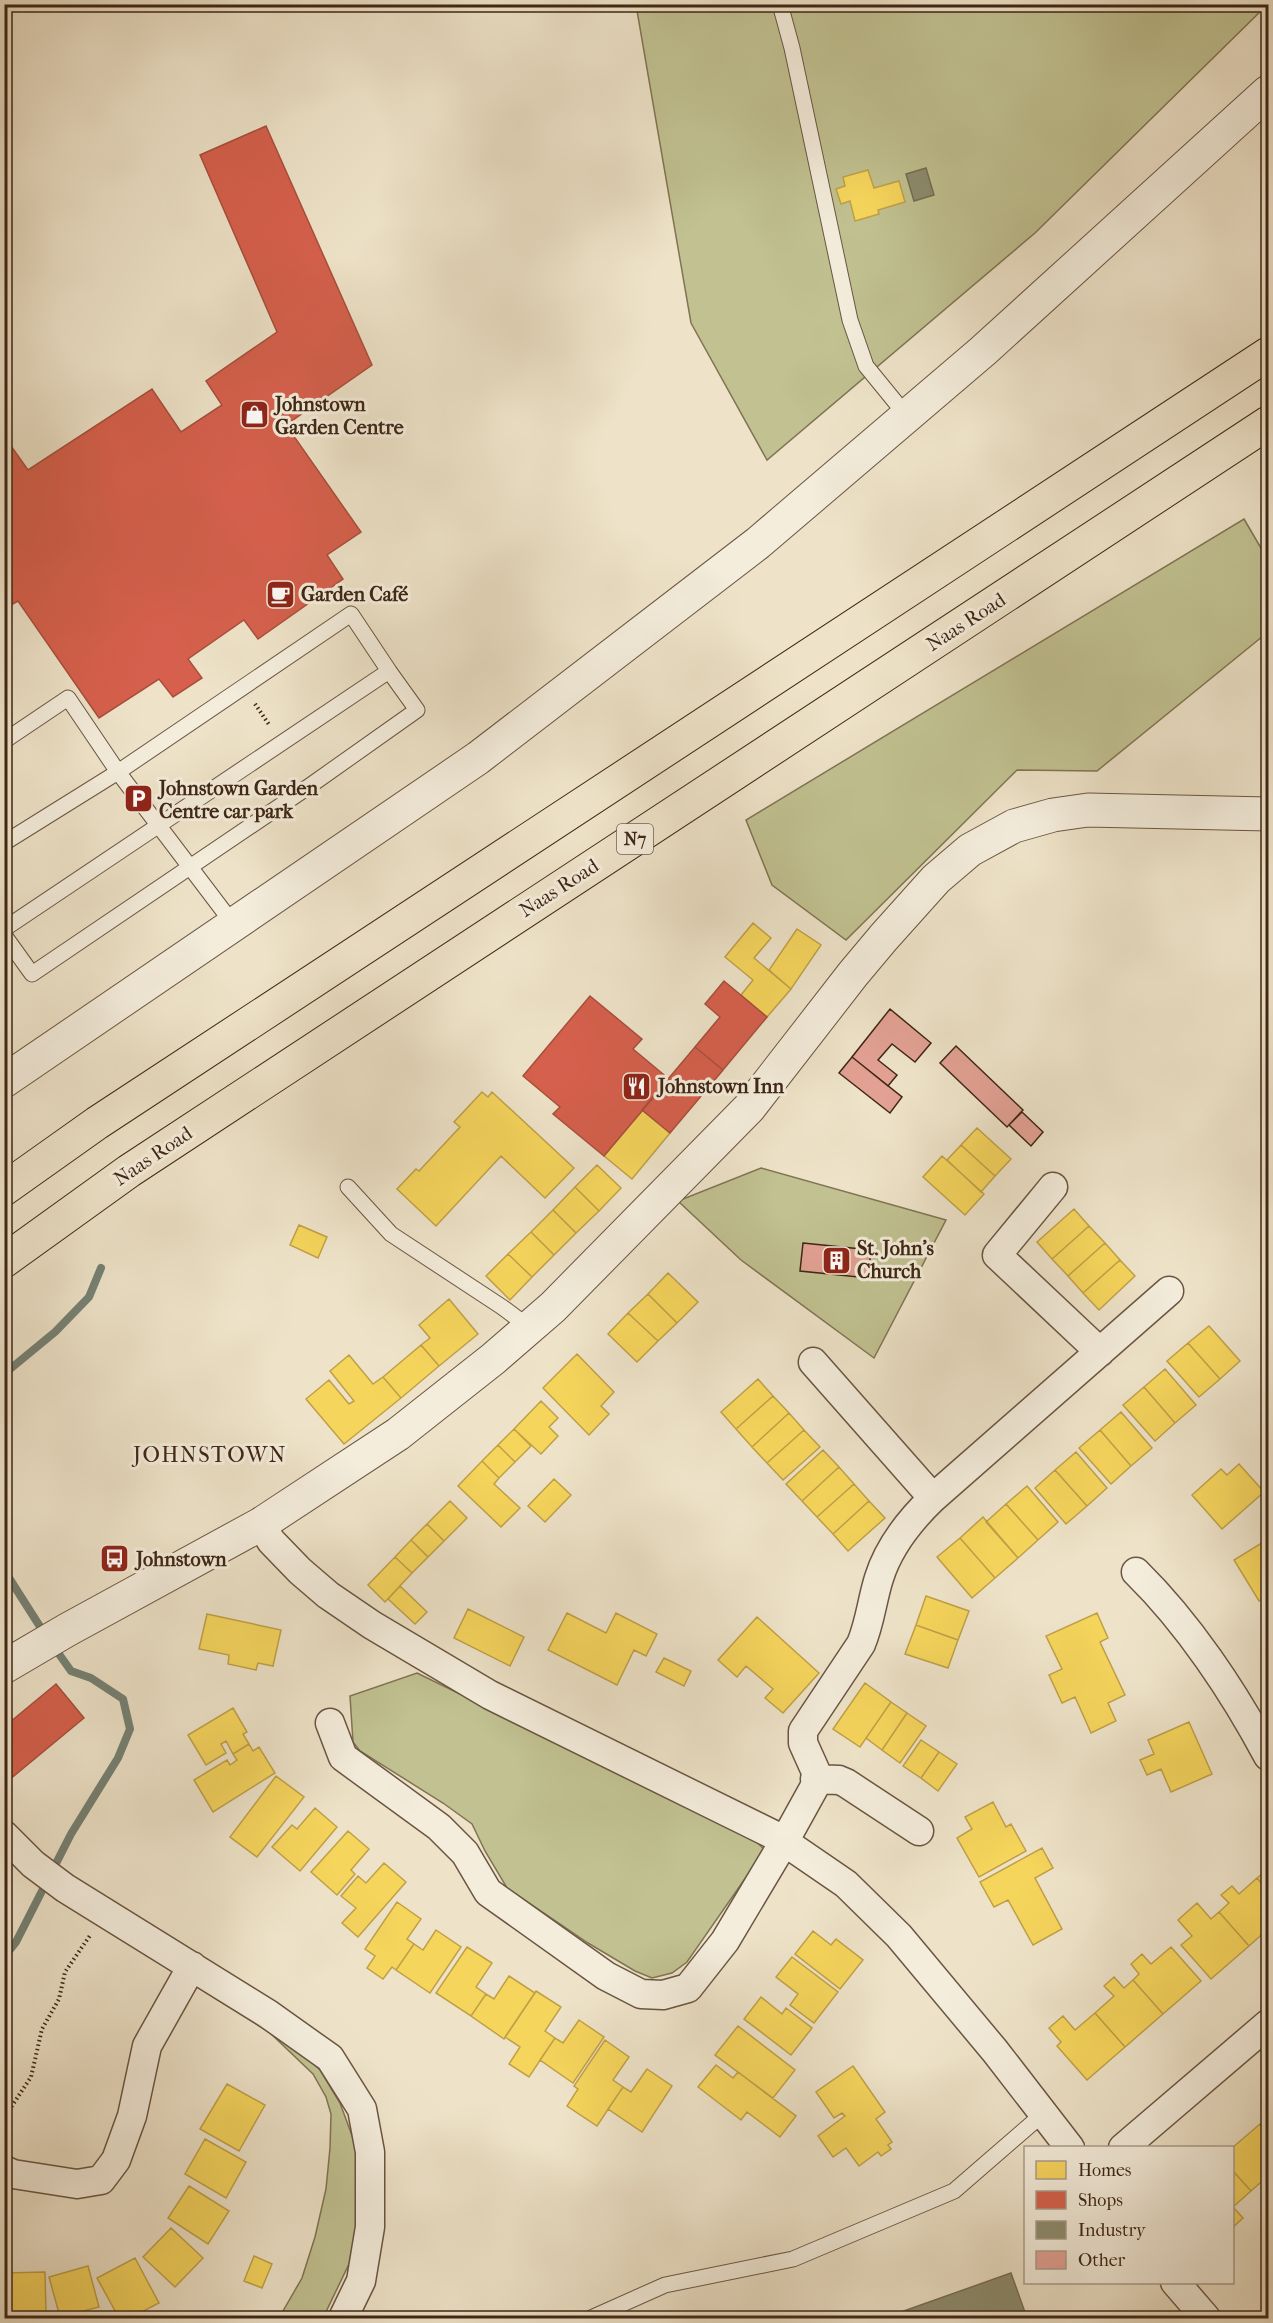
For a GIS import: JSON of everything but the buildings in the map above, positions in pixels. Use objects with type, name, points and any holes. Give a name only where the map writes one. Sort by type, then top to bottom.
[{"type":"highway","points":[[4,1189],[97,1123],[1267,355]]},
{"type":"highway","name":"Naas Road","points":[[4,1261],[129,1170],[1269,423]]},
{"type":"street","points":[[4,1081],[478,758],[758,543],[983,351],[1269,92]]},
{"type":"street","points":[[4,1667],[261,1524],[398,1434],[553,1307],[749,1108],[884,937],[936,879],[970,850],[1014,826],[1053,815],[1088,810],[1269,813]]},
{"type":"street","points":[[1053,1187],[997,1255],[1100,1352]]},
{"type":"street","points":[[330,1724],[344,1758],[440,1827],[465,1853],[488,1892],[606,1976],[641,1994],[663,1995],[688,1988],[725,1941],[784,1842],[814,1786],[816,1772],[803,1743],[803,1731],[861,1644],[867,1629],[879,1577],[890,1551],[907,1525],[933,1498],[1169,1291]]},
{"type":"street","points":[[813,1362],[933,1498]]},
{"type":"street","points":[[261,1524],[271,1541],[307,1577],[328,1595],[372,1625],[490,1695],[784,1842],[846,1884],[899,1936],[995,2051],[1069,2146]]},
{"type":"street","points":[[1136,1572],[1163,1598],[1207,1658],[1269,1756]]},
{"type":"street","points":[[815,1779],[839,1780],[846,1783],[919,1831]]},
{"type":"street","points":[[4,1835],[33,1864],[65,1888],[268,2014],[330,2058],[362,2109],[370,2152],[370,2227],[361,2282],[343,2319]]},
{"type":"street","points":[[4,2170],[77,2184],[100,2180],[116,2160],[128,2127],[147,2046],[192,1966]]},
{"type":"street","points":[[1125,2146],[1269,2024]]},
{"type":"street","points":[[1176,2284],[1206,2319]]},
{"type":"lane","points":[[780,4],[792,48],[850,320],[866,366],[906,415]]},
{"type":"lane","points":[[4,843],[118,772],[351,614],[417,710],[190,868],[32,974],[4,935]]},
{"type":"lane","points":[[4,929],[389,671]]},
{"type":"lane","points":[[4,741],[68,698],[118,772],[234,925]]},
{"type":"lane","points":[[348,1187],[391,1234],[529,1327]]},
{"type":"lane","points":[[591,2319],[665,2285],[793,2259],[954,2191],[1044,2113]]},
{"type":"path","points":[[244,687],[282,744]]},
{"type":"path","points":[[4,2118],[31,2077],[42,2029],[59,1999],[65,1972],[105,1912]]},
{"type":"green space","points":[[1268,4],[1035,233],[767,460],[691,323],[636,5]]},
{"type":"green space","points":[[1244,519],[1268,560],[1268,632],[1097,771],[1017,770],[846,940],[772,885],[746,820]]},
{"type":"green space","points":[[761,1168],[946,1220],[874,1358],[741,1260],[678,1201]]},
{"type":"green space","points":[[417,1673],[750,1836],[765,1850],[687,1962],[672,1973],[652,1978],[635,1971],[588,1943],[507,1888],[472,1824],[360,1751],[353,1742],[350,1696]]},
{"type":"green space","points":[[210,1988],[287,2037],[320,2070],[340,2103],[354,2141],[361,2169],[357,2225],[349,2264],[323,2318],[279,2318],[302,2278],[315,2237],[326,2189],[331,2114],[326,2097],[313,2074],[269,2032],[202,1990]]},
{"type":"waterway","points":[[4,1374],[55,1332],[89,1297],[101,1268]]},
{"type":"waterway","points":[[4,1570],[46,1636]]},
{"type":"waterway","points":[[4,1957],[16,1942],[71,1834],[118,1758],[130,1729],[123,1699],[91,1678],[71,1671],[54,1647]]},
{"type":"place","name":"Johnstown Garden Centre","points":[[254,415]]},
{"type":"place","name":"Garden Café","points":[[280,594]]},
{"type":"place","name":"Johnstown Garden Centre car park","points":[[138,799]]},
{"type":"place","name":"Johnstown Inn","points":[[637,1086]]},
{"type":"place","name":"St. John's Church","points":[[836,1260]]},
{"type":"place","name":"Johnstown","points":[[115,1559]]},
{"type":"district","name":"JOHNSTOWN","points":[[210,1455]]}]
